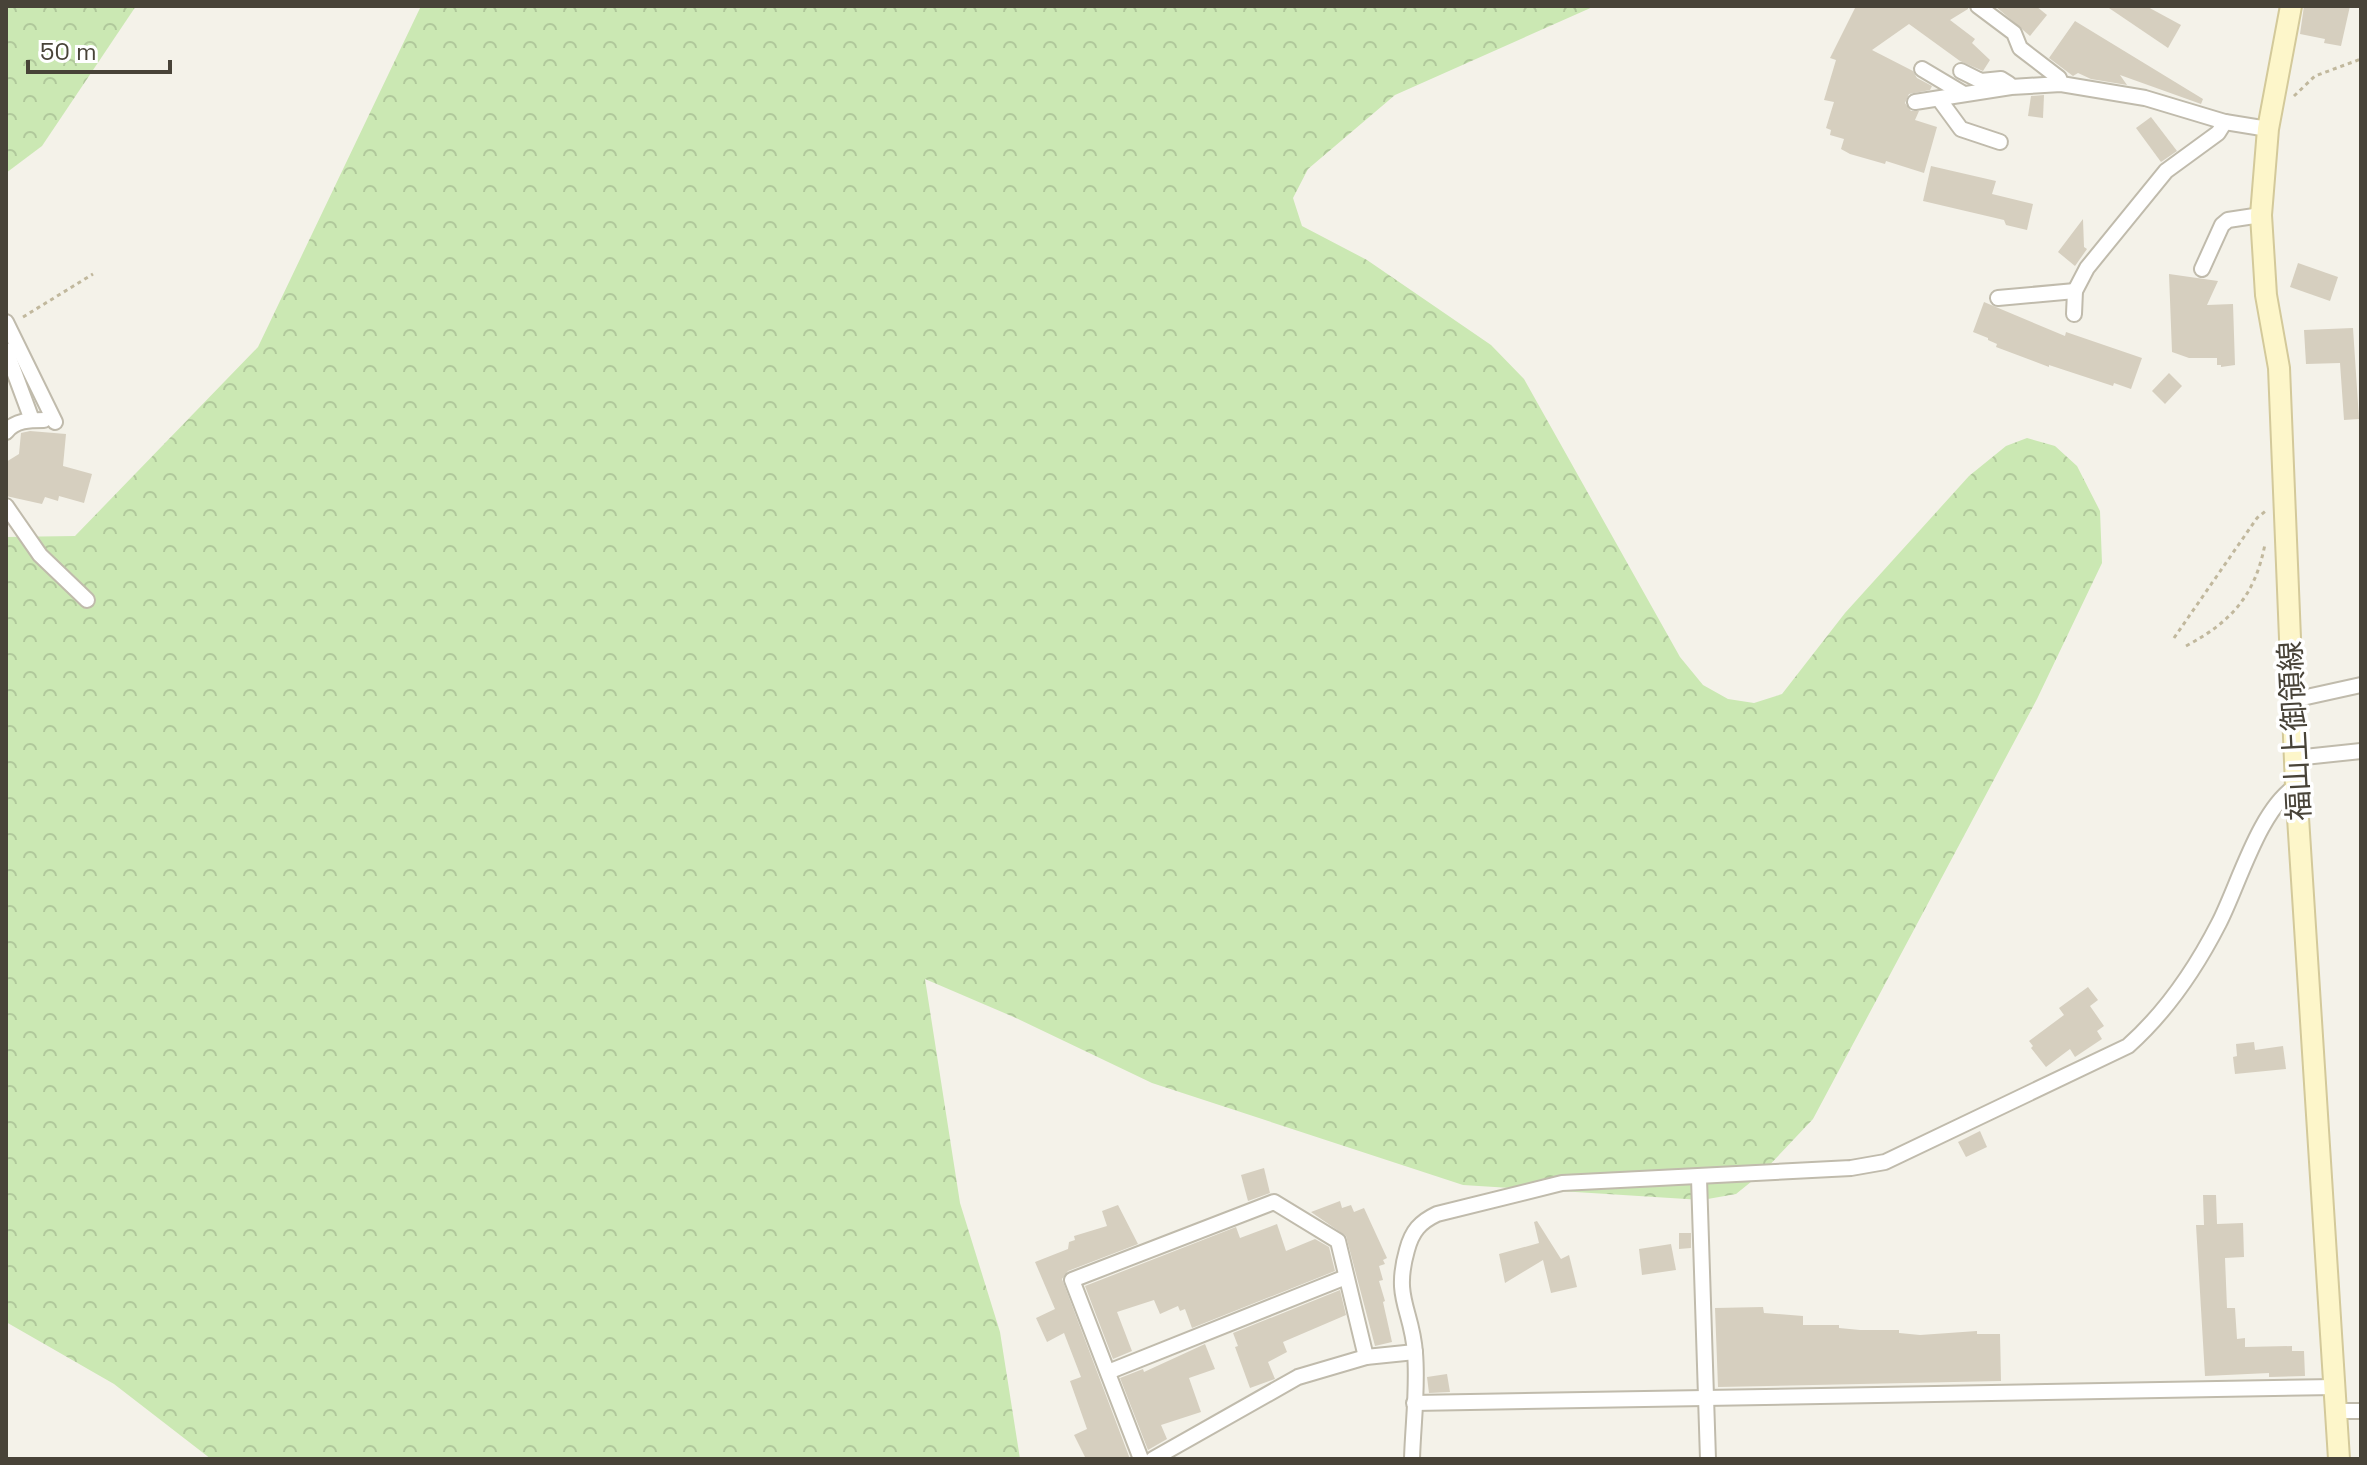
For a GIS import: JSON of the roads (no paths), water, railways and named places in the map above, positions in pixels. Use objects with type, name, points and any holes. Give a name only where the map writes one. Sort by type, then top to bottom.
[{"type":"main road","name":"福山上御領線","points":[[2291,6],[2270,120],[2261,215],[2266,295],[2279,368],[2296,786],[2339,1459]]},
{"type":"street","points":[[1978,6],[1995,12],[2014,33],[2020,48],[2059,78],[2061,84]]},
{"type":"street","points":[[1922,69],[1964,94]]},
{"type":"street","points":[[1961,71],[1981,81],[2001,79],[2011,87]]},
{"type":"street","points":[[1915,102],[2011,87],[2061,84],[2145,98],[2225,122],[2270,120]]},
{"type":"street","points":[[1939,99],[1961,129],[2000,142]]},
{"type":"street","points":[[2074,314],[2075,291],[2087,268],[2166,171],[2218,133],[2225,122]]},
{"type":"street","points":[[2202,269],[2222,225],[2228,220],[2261,215]]},
{"type":"street","points":[[1998,298],[2075,291]]},
{"type":"street","points":[[13,323],[6,322],[44,421]]},
{"type":"street","points":[[6,350],[44,421]]},
{"type":"street","points":[[6,432],[10,426],[44,421]]},
{"type":"street","points":[[6,506],[40,555],[87,600]]},
{"type":"street","points":[[2293,700],[2361,685]]},
{"type":"street","points":[[2295,758],[2361,751]]},
{"type":"street","points":[[1412,1459],[1415,1352],[1400,1280],[1410,1237],[1421,1222],[1437,1214],[1562,1183],[1699,1178],[1851,1168],[1885,1162],[2128,1046],[2154,1023],[2193,966],[2218,925],[2264,826],[2285,793],[2296,786]]},
{"type":"street","points":[[1699,1178],[1708,1459]]},
{"type":"street","points":[[1141,1459],[1072,1280],[1274,1202],[1338,1241],[1366,1357]]},
{"type":"street","points":[[1108,1372],[1346,1277]]},
{"type":"street","points":[[1153,1459],[1298,1377],[1366,1357],[1415,1352]]},
{"type":"street","points":[[1414,1403],[2335,1387]]},
{"type":"street","points":[[2336,1411],[2361,1411]]}]
